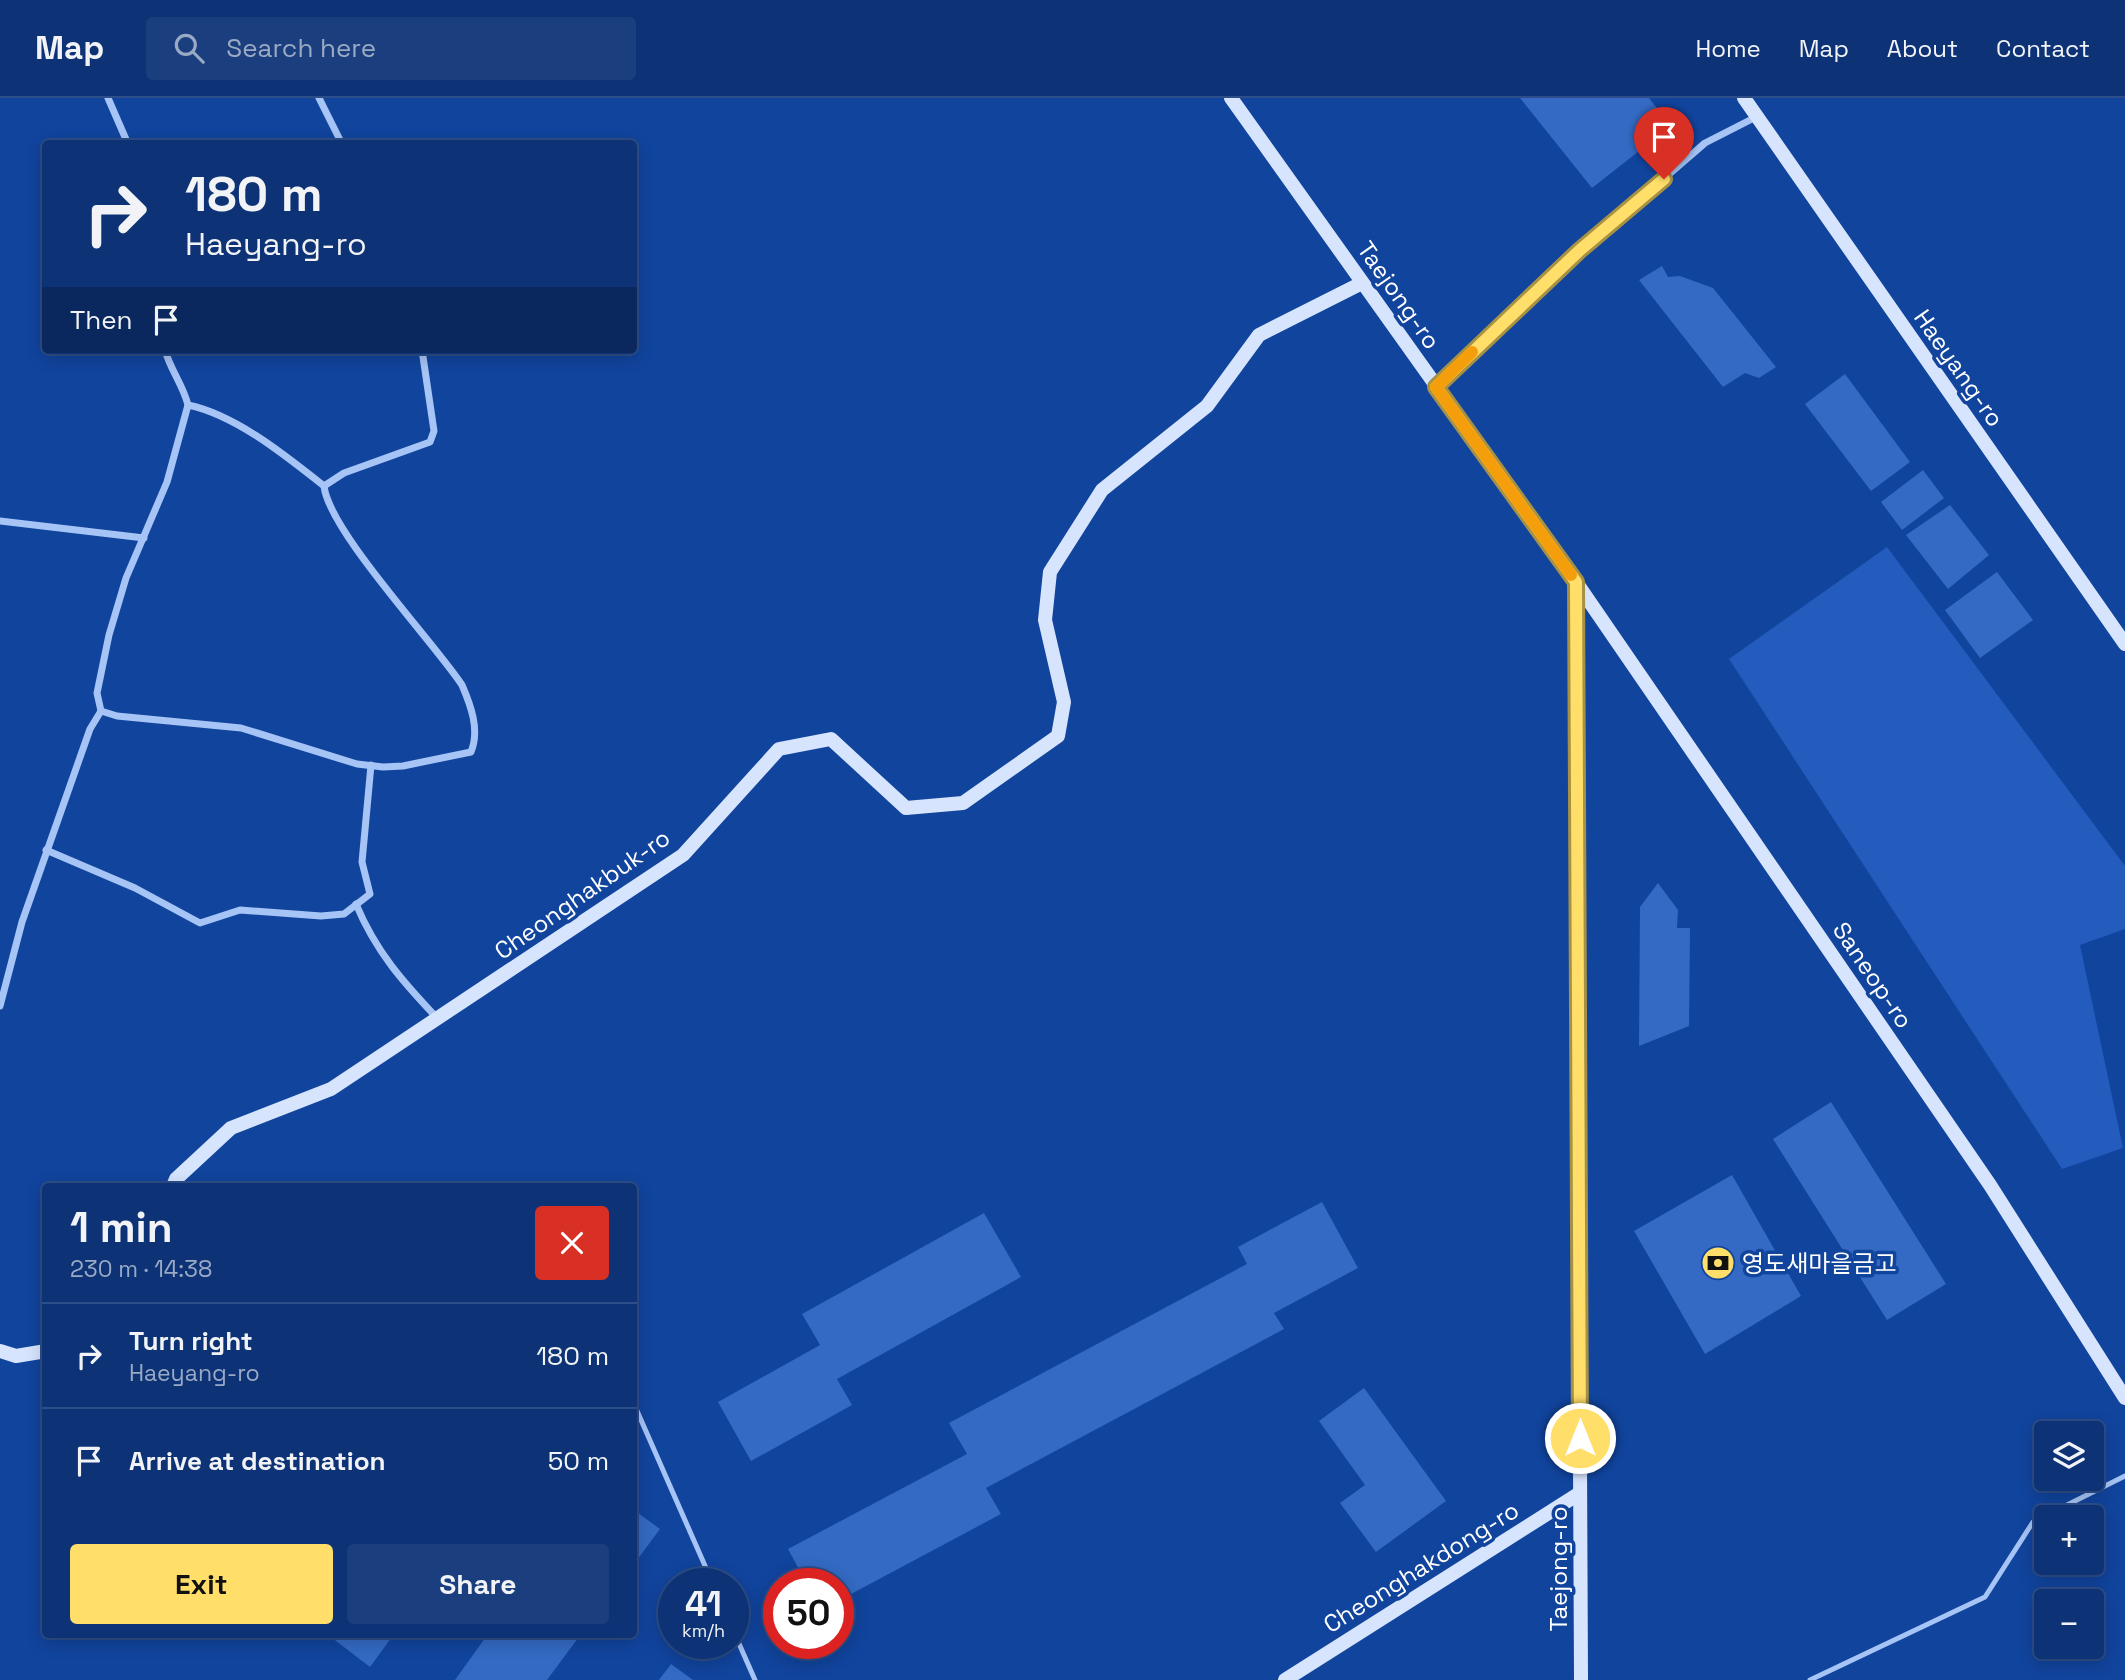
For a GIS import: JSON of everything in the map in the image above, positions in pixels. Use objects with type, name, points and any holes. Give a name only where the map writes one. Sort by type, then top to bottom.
[{"type":"main road","name":"Taejong-ro","points":[[1231,98],[1576,582],[1581,1680]]},
{"type":"main road","name":"Haeyang-ro","points":[[1744,98],[2125,644]]},
{"type":"main road","name":"Cheonghakbuk-ro","points":[[174,1183],[232,1128],[331,1089],[683,855],[779,749],[831,738],[906,808],[963,803],[1058,736],[1064,702],[1045,620],[1050,572],[1102,490],[1206,406],[1259,335],[1362,283]]},
{"type":"main road","name":"Saneop-ro","points":[[1576,582],[1990,1185],[2125,1398]]},
{"type":"main road","points":[[0,1351],[16,1356],[42,1352]]},
{"type":"main road","name":"Cheonghakdong-ro","points":[[1285,1680],[1580,1493]]},
{"type":"street","points":[[108,98],[126,140]]},
{"type":"street","points":[[319,98],[340,140]]},
{"type":"street","points":[[1436,387],[1580,250],[1705,144],[1756,117]]},
{"type":"street","points":[[0,1006],[22,922],[46,850],[90,729],[102,711],[97,693],[108,635],[126,578],[167,482],[188,405],[183,386],[166,354]]},
{"type":"street","points":[[324,486],[344,473],[430,442],[434,431],[423,354]]},
{"type":"street","points":[[102,711],[117,716],[242,728],[357,764],[403,766],[471,752],[475,742],[471,707],[462,685],[356,548],[326,499],[324,486],[275,448],[203,408],[188,405]]},
{"type":"street","points":[[0,521],[144,538]]},
{"type":"street","points":[[46,850],[135,888],[200,923],[240,910],[321,916],[344,914],[370,894],[362,862],[371,765]]},
{"type":"street","points":[[356,904],[369,934],[403,981],[438,1019]]},
{"type":"lane","points":[[637,1411],[706,1568]]},
{"type":"lane","points":[[1810,1680],[1985,1597],[2033,1522],[2125,1476]]},
{"type":"lane","points":[[746,1659],[755,1680]]},
{"type":"shaded area","points":[[1887,547],[2125,866],[2125,929],[2080,945],[2123,1148],[2062,1169],[1729,659]]},
{"type":"building","points":[[1520,98],[1649,98],[1671,126],[1592,188]]},
{"type":"building","points":[[1662,266],[1668,277],[1680,276],[1713,288],[1776,367],[1759,378],[1745,373],[1723,387],[1639,280]]},
{"type":"building","points":[[1845,374],[1910,462],[1871,491],[1805,404]]},
{"type":"building","points":[[1923,470],[1944,498],[1902,530],[1881,502]]},
{"type":"building","points":[[1950,505],[1989,555],[1948,589],[1906,535]]},
{"type":"building","points":[[1997,572],[2033,620],[1980,658],[1945,610]]},
{"type":"building","points":[[1658,883],[1678,910],[1677,928],[1690,928],[1689,1026],[1639,1046],[1640,907]]},
{"type":"building","points":[[1831,1102],[1946,1284],[1887,1320],[1773,1139]]},
{"type":"building","name":"영도새마을금고","points":[[1732,1175],[1801,1296],[1705,1354],[1634,1231]]},
{"type":"building","points":[[1322,1202],[1358,1268],[1274,1313],[1284,1329],[986,1488],[1001,1514],[854,1592],[854,1568],[798,1568],[788,1549],[967,1454],[949,1423],[1247,1264],[1238,1247]]},
{"type":"building","points":[[984,1213],[1021,1277],[837,1379],[852,1405],[751,1461],[718,1402],[820,1345],[802,1314]]},
{"type":"building","points":[[1364,1388],[1446,1501],[1376,1552],[1340,1503],[1365,1485],[1319,1421]]},
{"type":"building","points":[[637,1512],[660,1529],[637,1560]]},
{"type":"building","points":[[332,1638],[391,1638],[370,1667]]},
{"type":"building","points":[[485,1638],[578,1638],[547,1680],[455,1680]]},
{"type":"building","points":[[671,1664],[693,1680],[659,1680]]},
{"type":"slow traffic","points":[[1472,352],[1436,387],[1571,575]]},
{"type":"place","name":"영도새마을금고","points":[[1718,1263]]},
{"type":"route","points":[[1580,1438],[1576,582],[1436,387],[1580,250],[1664,179]]}]
